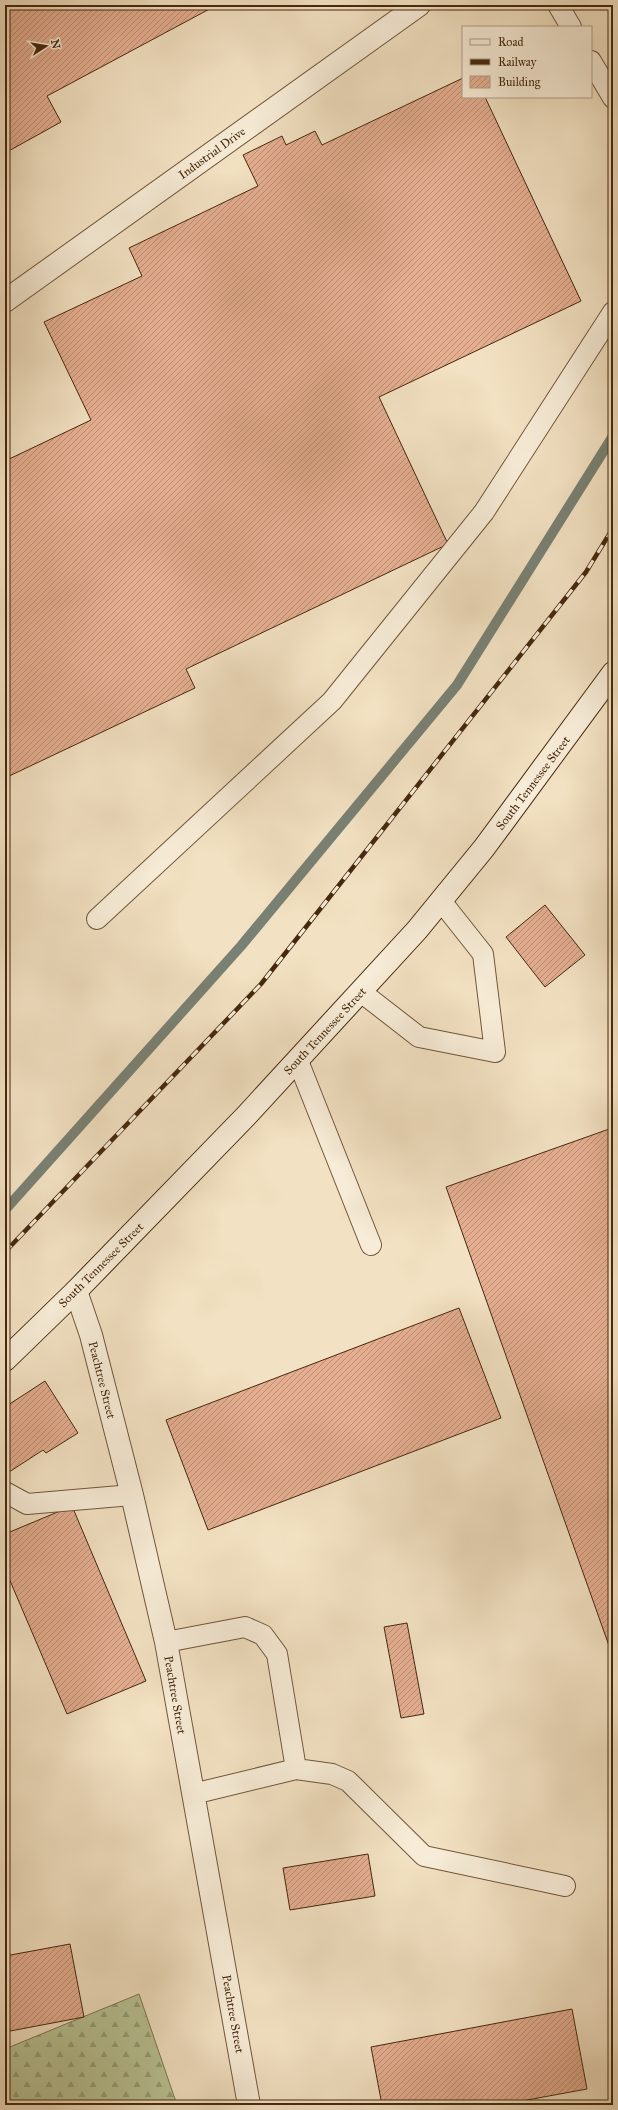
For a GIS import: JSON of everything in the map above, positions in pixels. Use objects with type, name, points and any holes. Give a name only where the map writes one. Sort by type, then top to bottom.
[{"type":"street","name":"Industrial Drive","points":[[5,301],[419,5]]},
{"type":"street","name":"South Tennessee Street","points":[[5,1360],[76,1291],[298,1061],[361,992],[441,901],[484,848],[613,673]]},
{"type":"street","name":"Peachtree Street","points":[[76,1291],[91,1335],[132,1495],[166,1642],[249,2105]]},
{"type":"lane","points":[[558,5],[570,26]]},
{"type":"lane","points":[[592,63],[613,98]]},
{"type":"lane","points":[[97,919],[332,701],[484,512],[613,312]]},
{"type":"lane","points":[[361,992],[420,1037],[495,1052],[482,954],[441,901]]},
{"type":"lane","points":[[298,1061],[371,1245]]},
{"type":"lane","points":[[5,1492],[27,1504],[132,1495]]},
{"type":"lane","points":[[166,1642],[245,1627],[263,1635],[277,1654],[296,1769]]},
{"type":"lane","points":[[193,1794],[296,1769],[332,1774],[348,1781],[424,1856],[564,1886]]},
{"type":"green space","points":[[139,1994],[177,2105],[5,2105],[5,2049]]},
{"type":"building","points":[[5,5],[217,5],[47,96],[61,122],[5,153]]},
{"type":"building","points":[[462,78],[462,98],[485,98],[581,301],[379,397],[448,544],[186,669],[195,688],[5,778],[5,461],[91,420],[44,322],[142,276],[129,248],[258,186],[243,155],[282,136],[286,145],[315,131],[322,145]]},
{"type":"building","points":[[545,905],[585,955],[545,987],[506,937]]},
{"type":"building","points":[[612,1128],[613,1130],[613,1657],[446,1187]]},
{"type":"building","points":[[459,1308],[501,1418],[208,1530],[166,1420]]},
{"type":"building","points":[[45,1381],[78,1433],[46,1453],[43,1450],[6,1474],[5,1407]]},
{"type":"building","points":[[72,1506],[146,1681],[67,1714],[5,1569],[5,1534]]},
{"type":"building","points":[[407,1623],[424,1714],[401,1718],[384,1627]]},
{"type":"building","points":[[368,1854],[375,1896],[290,1910],[283,1868]]},
{"type":"building","points":[[70,1944],[84,2017],[5,2032],[5,1956]]},
{"type":"building","points":[[572,2009],[587,2089],[500,2105],[382,2105],[371,2047]]},
{"type":"waterway","points":[[5,1210],[241,946],[457,685],[613,436]]},
{"type":"railway","points":[[5,1252],[261,984],[586,572],[613,528]]}]
